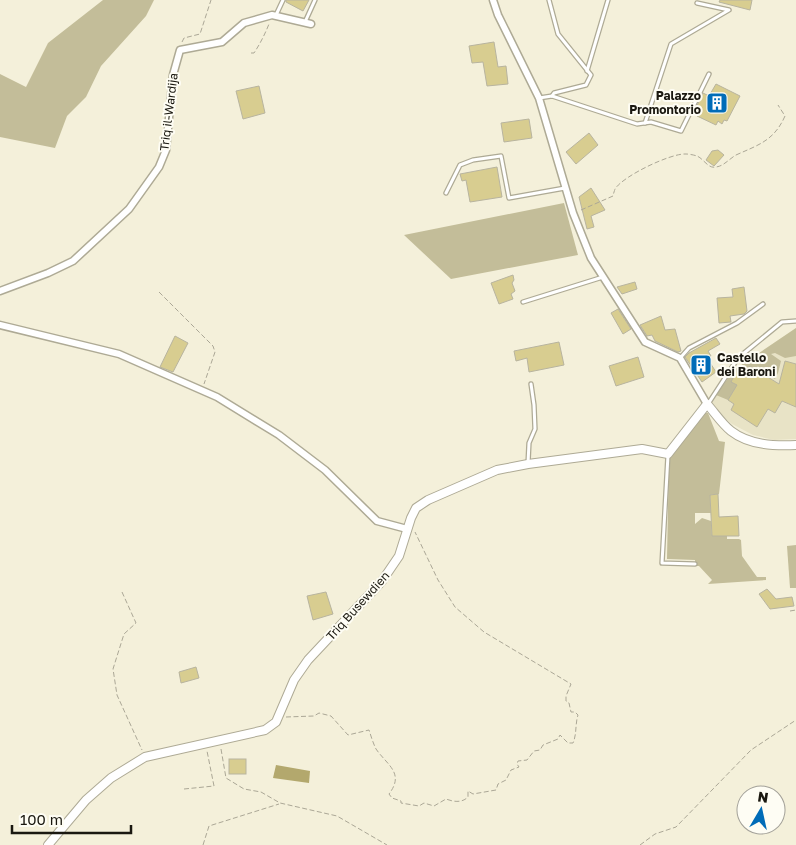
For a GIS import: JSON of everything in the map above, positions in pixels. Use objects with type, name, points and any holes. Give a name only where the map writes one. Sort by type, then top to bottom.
[{"type":"street","points":[[493,0],[498,15],[538,98],[573,213],[591,258],[645,342],[680,358],[707,404],[730,430],[743,437],[769,445],[796,445]]},
{"type":"street","points":[[180,50],[222,42],[244,24],[274,15],[308,23]]},
{"type":"street","name":"Triq il-Wardija","points":[[0,291],[48,273],[73,261],[128,209],[139,195],[159,167],[166,150],[173,75],[180,50]]},
{"type":"street","points":[[0,325],[119,354],[202,390],[237,408],[325,470],[377,521],[407,528]]},
{"type":"street","points":[[668,454],[707,404]]},
{"type":"street","name":"Triq Busewdien","points":[[48,845],[86,800],[111,778],[145,758],[265,730],[276,722],[294,680],[308,660],[382,581],[400,556],[407,528],[416,508],[428,500],[497,470],[528,464],[641,446],[668,454]]},
{"type":"lane","points":[[274,15],[283,0]]},
{"type":"lane","points":[[308,23],[315,0]]},
{"type":"lane","points":[[549,0],[558,34],[591,76],[586,85],[554,93],[552,96]]},
{"type":"lane","points":[[587,71],[608,0]]},
{"type":"lane","points":[[645,123],[671,44],[729,10],[697,3]]},
{"type":"lane","points":[[538,98],[552,96],[638,124],[651,122],[681,131],[709,74]]},
{"type":"lane","points":[[446,193],[460,165],[473,160],[501,156],[509,198],[565,188]]},
{"type":"lane","points":[[522,302],[603,277]]},
{"type":"lane","points":[[680,358],[689,348],[737,323],[763,304]]},
{"type":"lane","points":[[707,404],[738,358],[782,322],[796,321]]},
{"type":"lane","points":[[528,464],[529,443],[535,429],[531,384]]},
{"type":"lane","points":[[668,454],[662,563],[695,564]]},
{"type":"path","points":[[180,50],[184,38],[200,34],[211,0]]},
{"type":"path","points":[[251,54],[254,53],[265,35],[274,15]]},
{"type":"path","points":[[573,213],[613,196],[615,189],[630,175],[662,160],[684,154],[698,156],[710,167],[721,166],[734,156],[768,140],[785,116],[778,105]]},
{"type":"path","points":[[159,292],[213,346],[215,352],[202,390]]},
{"type":"path","points":[[278,717],[314,716],[319,713],[331,716],[348,735],[369,730],[377,750],[393,769],[396,780],[395,786],[389,794],[392,798],[401,801],[401,803],[419,806],[424,803],[434,806],[446,799],[455,802],[466,799],[468,791],[473,794],[496,790],[498,784],[506,780],[511,770],[519,768],[518,761],[527,760],[534,751],[540,750],[544,745],[558,739],[560,734],[568,743],[573,743],[578,715],[575,712],[571,712],[569,703],[566,701],[571,684],[484,632],[455,607],[429,563],[416,533],[412,529],[407,528]]},
{"type":"path","points":[[122,592],[136,623],[124,634],[113,669],[117,695],[145,758]]},
{"type":"path","points":[[790,611],[796,610]]},
{"type":"path","points":[[640,845],[655,834],[676,827],[751,750],[796,720]]},
{"type":"path","points":[[220,741],[226,778],[244,789],[261,792],[280,803],[337,816],[387,845]]},
{"type":"path","points":[[184,789],[214,786],[205,743]]},
{"type":"path","points":[[203,845],[209,826],[280,803]]},
{"type":"shaded area","points":[[103,0],[154,0],[146,16],[101,66],[86,97],[67,116],[55,148],[0,137],[0,74],[26,87],[48,43]]},
{"type":"shaded area","points":[[564,203],[578,255],[451,279],[404,235]]},
{"type":"shaded area","points":[[796,328],[796,439],[774,440],[753,435],[732,424],[718,412],[712,402],[734,370]]},
{"type":"shaded area","points":[[796,328],[796,356],[785,358],[775,353],[771,354],[781,361],[775,379],[761,370],[759,372],[750,366],[728,400],[716,395],[734,370]]},
{"type":"shaded area","points":[[704,413],[708,413],[719,441],[725,442],[719,494],[710,495],[711,513],[695,513],[695,524],[702,518],[711,521],[712,536],[727,536],[727,539],[741,540],[742,556],[757,577],[766,577],[766,580],[708,584],[712,580],[699,566],[695,566],[695,560],[667,559],[669,456]]},
{"type":"shaded area","points":[[796,545],[796,588],[790,588],[787,546]]},
{"type":"shaded area","points":[[276,765],[310,771],[309,783],[273,778]]},
{"type":"building","points":[[286,0],[309,0],[303,11],[286,2]]},
{"type":"building","points":[[720,0],[752,0],[750,10],[719,2]]},
{"type":"building","points":[[494,42],[498,67],[506,66],[508,84],[487,86],[483,62],[472,63],[469,46]]},
{"type":"building","name":"Palazzo Promontorio","points":[[716,84],[740,96],[727,121],[724,120],[722,124],[718,121],[716,125],[697,116],[699,112],[695,110],[703,93],[709,96]]},
{"type":"building","points":[[259,86],[265,113],[243,119],[236,91]]},
{"type":"building","points":[[529,119],[532,138],[504,142],[501,123]]},
{"type":"building","points":[[589,133],[598,145],[576,164],[566,152]]},
{"type":"building","points":[[718,150],[724,155],[714,166],[706,160],[712,151]]},
{"type":"building","points":[[497,167],[502,197],[470,202],[466,180],[462,181],[460,174]]},
{"type":"building","points":[[591,188],[605,210],[591,216],[594,227],[587,229],[579,197]]},
{"type":"building","points":[[513,275],[514,280],[512,283],[515,291],[511,294],[513,299],[499,304],[491,283]]},
{"type":"building","points":[[635,282],[637,289],[622,294],[617,287]]},
{"type":"building","points":[[744,287],[747,311],[744,314],[730,316],[731,322],[719,323],[717,298],[733,297],[732,289]]},
{"type":"building","points":[[618,309],[631,329],[623,334],[611,313]]},
{"type":"building","points":[[661,316],[665,330],[675,329],[681,351],[678,352],[655,341],[652,335],[647,336],[640,325]]},
{"type":"building","points":[[175,336],[188,343],[173,372],[160,367]]},
{"type":"building","name":"Castello dei Baroni","points":[[716,338],[720,344],[708,351],[711,356],[707,358],[716,372],[702,382],[685,357]]},
{"type":"building","points":[[559,342],[564,365],[529,372],[527,358],[516,361],[514,351]]},
{"type":"building","points":[[638,357],[644,377],[616,386],[609,366]]},
{"type":"building","points":[[785,361],[796,364],[796,407],[782,401],[775,413],[768,409],[757,427],[731,410],[734,404],[728,400],[737,385],[731,382],[737,370],[744,374],[750,366],[779,384]]},
{"type":"building","points":[[718,494],[719,517],[738,516],[739,536],[712,536],[710,495]]},
{"type":"building","points":[[767,589],[776,599],[792,597],[794,606],[770,609],[759,594]]},
{"type":"building","points":[[326,592],[333,614],[313,620],[307,596]]},
{"type":"building","points":[[196,667],[199,678],[181,683],[179,672]]},
{"type":"building","points":[[229,759],[246,759],[246,774],[229,774]]},
{"type":"place","name":"Palazzo Promontorio","points":[[717,103]]},
{"type":"place","name":"Castello dei Baroni","points":[[701,365]]}]
